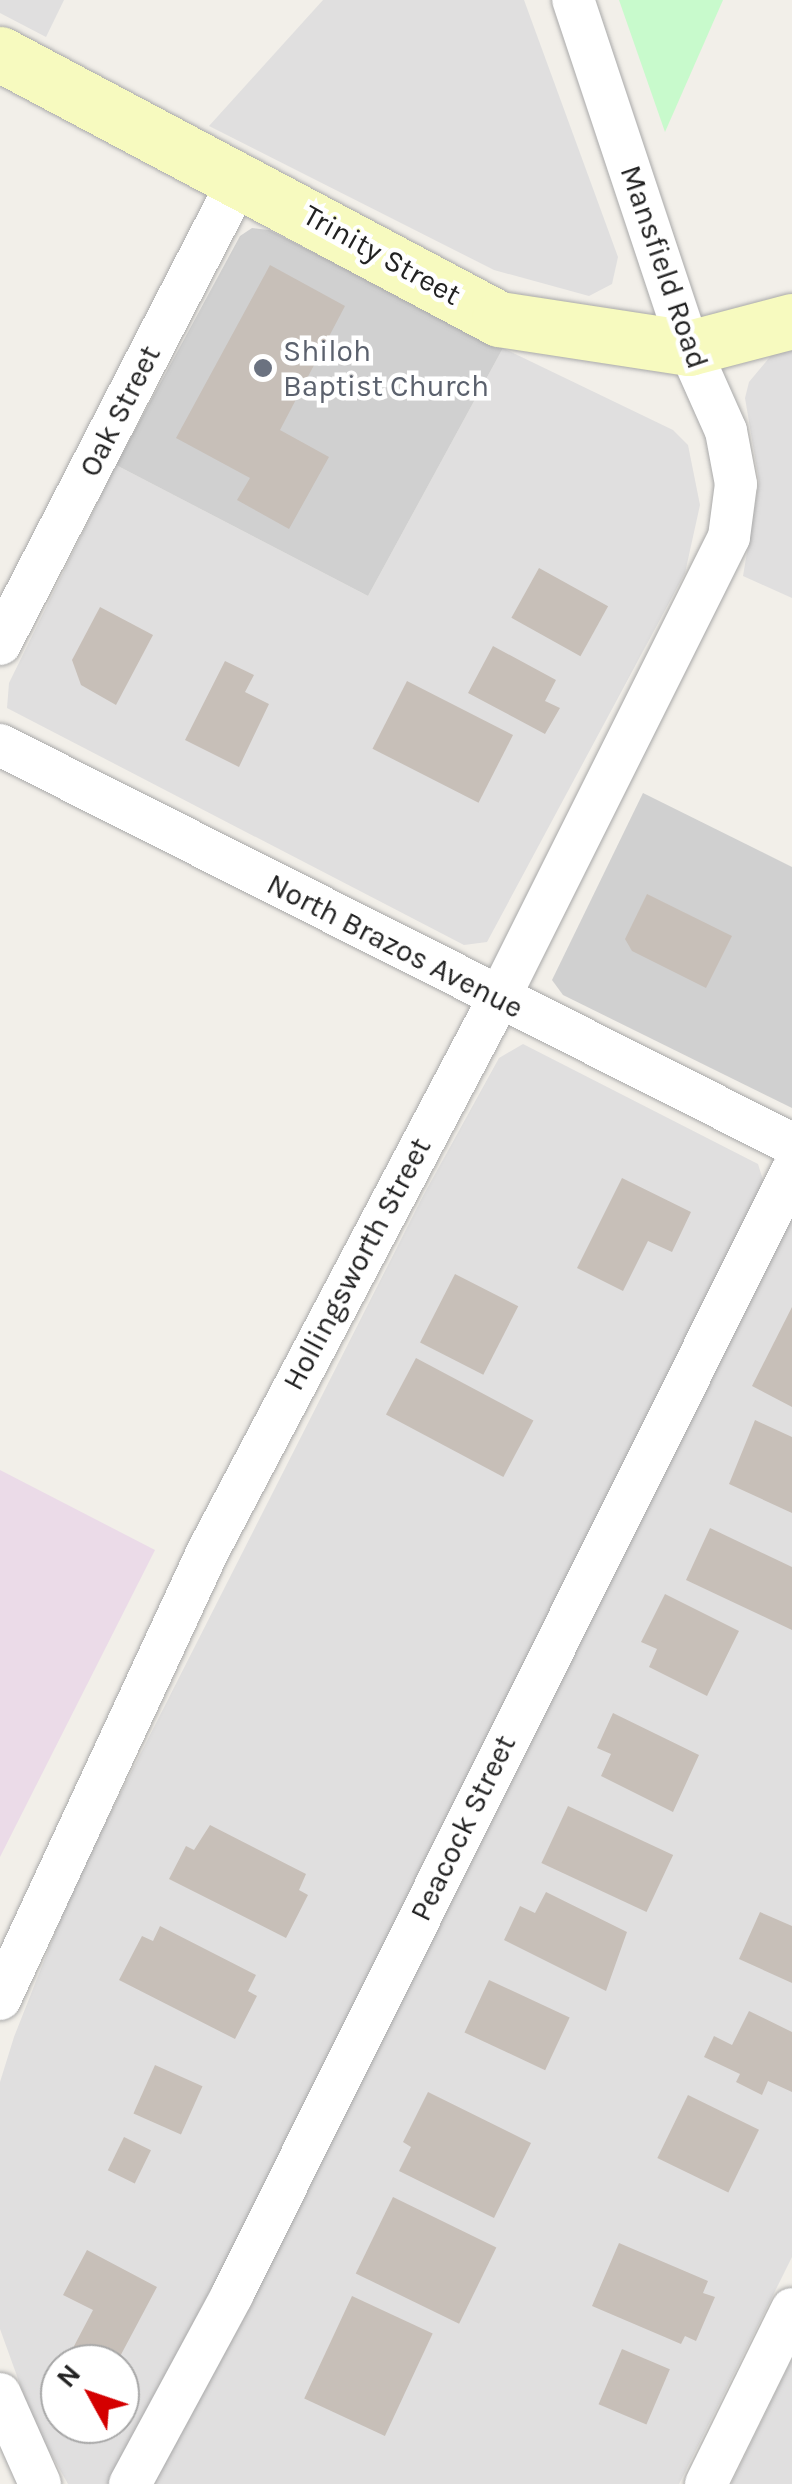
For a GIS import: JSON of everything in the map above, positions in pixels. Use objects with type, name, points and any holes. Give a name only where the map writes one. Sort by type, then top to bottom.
[{"type":"street","name":"Mansfield Road","points":[[573,0],[689,348],[726,431],[736,484],[729,537]]},
{"type":"street","name":"Trinity Street","points":[[0,54],[500,319],[689,348],[792,321]]},
{"type":"street","name":"Oak Street","points":[[0,644],[240,178]]},
{"type":"street","name":"Hollingsworth Street","points":[[0,1999],[209,1550],[499,998],[729,537]]},
{"type":"street","name":"North Brazos Avenue","points":[[0,745],[792,1144]]},
{"type":"street","name":"Peacock Street","points":[[130,2484],[232,2295],[792,1171]]},
{"type":"street","points":[[706,2484],[792,2309]]},
{"type":"street","points":[[0,2394],[40,2484]]},
{"type":"shaded area","points":[[0,0],[64,0],[46,37],[0,13]]},
{"type":"shaded area","points":[[323,0],[524,0],[618,257],[612,284],[589,296],[494,270],[209,126]]},
{"type":"shaded area","points":[[252,228],[269,230],[503,348],[368,596],[116,465],[240,236]]},
{"type":"shaded area","points":[[503,348],[673,430],[688,445],[700,505],[685,573],[487,942],[464,945],[7,708],[9,683],[116,465],[368,596]]},
{"type":"shaded area","points":[[792,351],[792,598],[743,576],[759,481],[745,398],[749,382],[774,352]]},
{"type":"shaded area","points":[[643,793],[792,867],[792,1108],[563,995],[552,980]]},
{"type":"shaded area","points":[[523,1044],[758,1164],[764,1183],[213,2298],[140,2432],[140,2344],[40,2344],[40,2435],[0,2329],[0,2082],[74,1885],[423,1196],[499,1058]]},
{"type":"shaded area","points":[[792,1209],[792,2257],[679,2484],[147,2484]]},
{"type":"shaded area","points":[[0,1470],[155,1550],[0,1857]]},
{"type":"shaded area","points":[[792,2359],[792,2484],[731,2484]]},
{"type":"shaded area","points":[[45,2444],[134,2444],[112,2484],[68,2484]]},
{"type":"green space","points":[[619,0],[723,0],[665,132]]},
{"type":"building","name":"Shiloh Baptist Church","points":[[270,265],[345,306],[280,430],[329,457],[289,529],[237,500],[250,478],[176,438]]},
{"type":"building","points":[[539,568],[608,606],[580,656],[511,618]]},
{"type":"building","points":[[100,607],[153,635],[116,705],[81,685],[72,660]]},
{"type":"building","points":[[493,646],[556,680],[545,701],[560,708],[545,734],[468,693]]},
{"type":"building","points":[[225,661],[254,675],[245,692],[269,704],[239,767],[185,740]]},
{"type":"building","points":[[407,681],[513,735],[479,803],[372,749]]},
{"type":"building","points":[[647,894],[732,936],[706,988],[632,951],[625,939]]},
{"type":"building","points":[[622,1178],[691,1212],[672,1252],[648,1241],[623,1291],[577,1268]]},
{"type":"building","points":[[455,1274],[518,1306],[483,1375],[420,1343]]},
{"type":"building","points":[[792,1307],[792,1407],[752,1386]]},
{"type":"building","points":[[416,1358],[533,1420],[503,1477],[386,1415]]},
{"type":"building","points":[[755,1420],[792,1437],[792,1513],[729,1484]]},
{"type":"building","points":[[710,1528],[792,1567],[792,1630],[686,1580]]},
{"type":"building","points":[[665,1594],[739,1631],[707,1696],[649,1667],[657,1649],[641,1642]]},
{"type":"building","points":[[613,1713],[699,1755],[673,1812],[601,1776],[611,1754],[597,1748]]},
{"type":"building","points":[[568,1806],[673,1855],[647,1912],[541,1863]]},
{"type":"building","points":[[210,1825],[306,1874],[299,1890],[308,1895],[286,1938],[169,1879],[186,1846],[194,1850]]},
{"type":"building","points":[[546,1892],[627,1932],[606,1991],[504,1940],[520,1906],[535,1913]]},
{"type":"building","points":[[760,1912],[792,1926],[792,1983],[739,1959]]},
{"type":"building","points":[[160,1926],[256,1975],[248,1991],[257,1996],[235,2039],[119,1980],[142,1936],[153,1941]]},
{"type":"building","points":[[489,1980],[570,2018],[545,2070],[464,2033]]},
{"type":"building","points":[[749,2011],[792,2032],[792,2092],[768,2081],[762,2095],[736,2082],[740,2074],[704,2057],[714,2036],[732,2045]]},
{"type":"building","points":[[155,2065],[203,2086],[181,2135],[133,2113]]},
{"type":"building","points":[[428,2092],[531,2143],[494,2218],[399,2171],[411,2147],[403,2142]]},
{"type":"building","points":[[688,2095],[759,2130],[728,2193],[657,2158]]},
{"type":"building","points":[[124,2137],[151,2150],[135,2183],[108,2170]]},
{"type":"building","points":[[393,2197],[496,2247],[459,2324],[356,2273]]},
{"type":"building","points":[[619,2243],[708,2281],[703,2293],[715,2297],[696,2341],[685,2336],[681,2344],[592,2306]]},
{"type":"building","points":[[87,2250],[157,2287],[127,2344],[75,2344],[93,2310],[63,2295]]},
{"type":"building","points":[[352,2296],[433,2334],[385,2436],[304,2398]]},
{"type":"building","points":[[622,2349],[670,2369],[646,2425],[599,2404]]},
{"type":"place","name":"Shiloh Baptist Church","points":[[263,368]]}]
